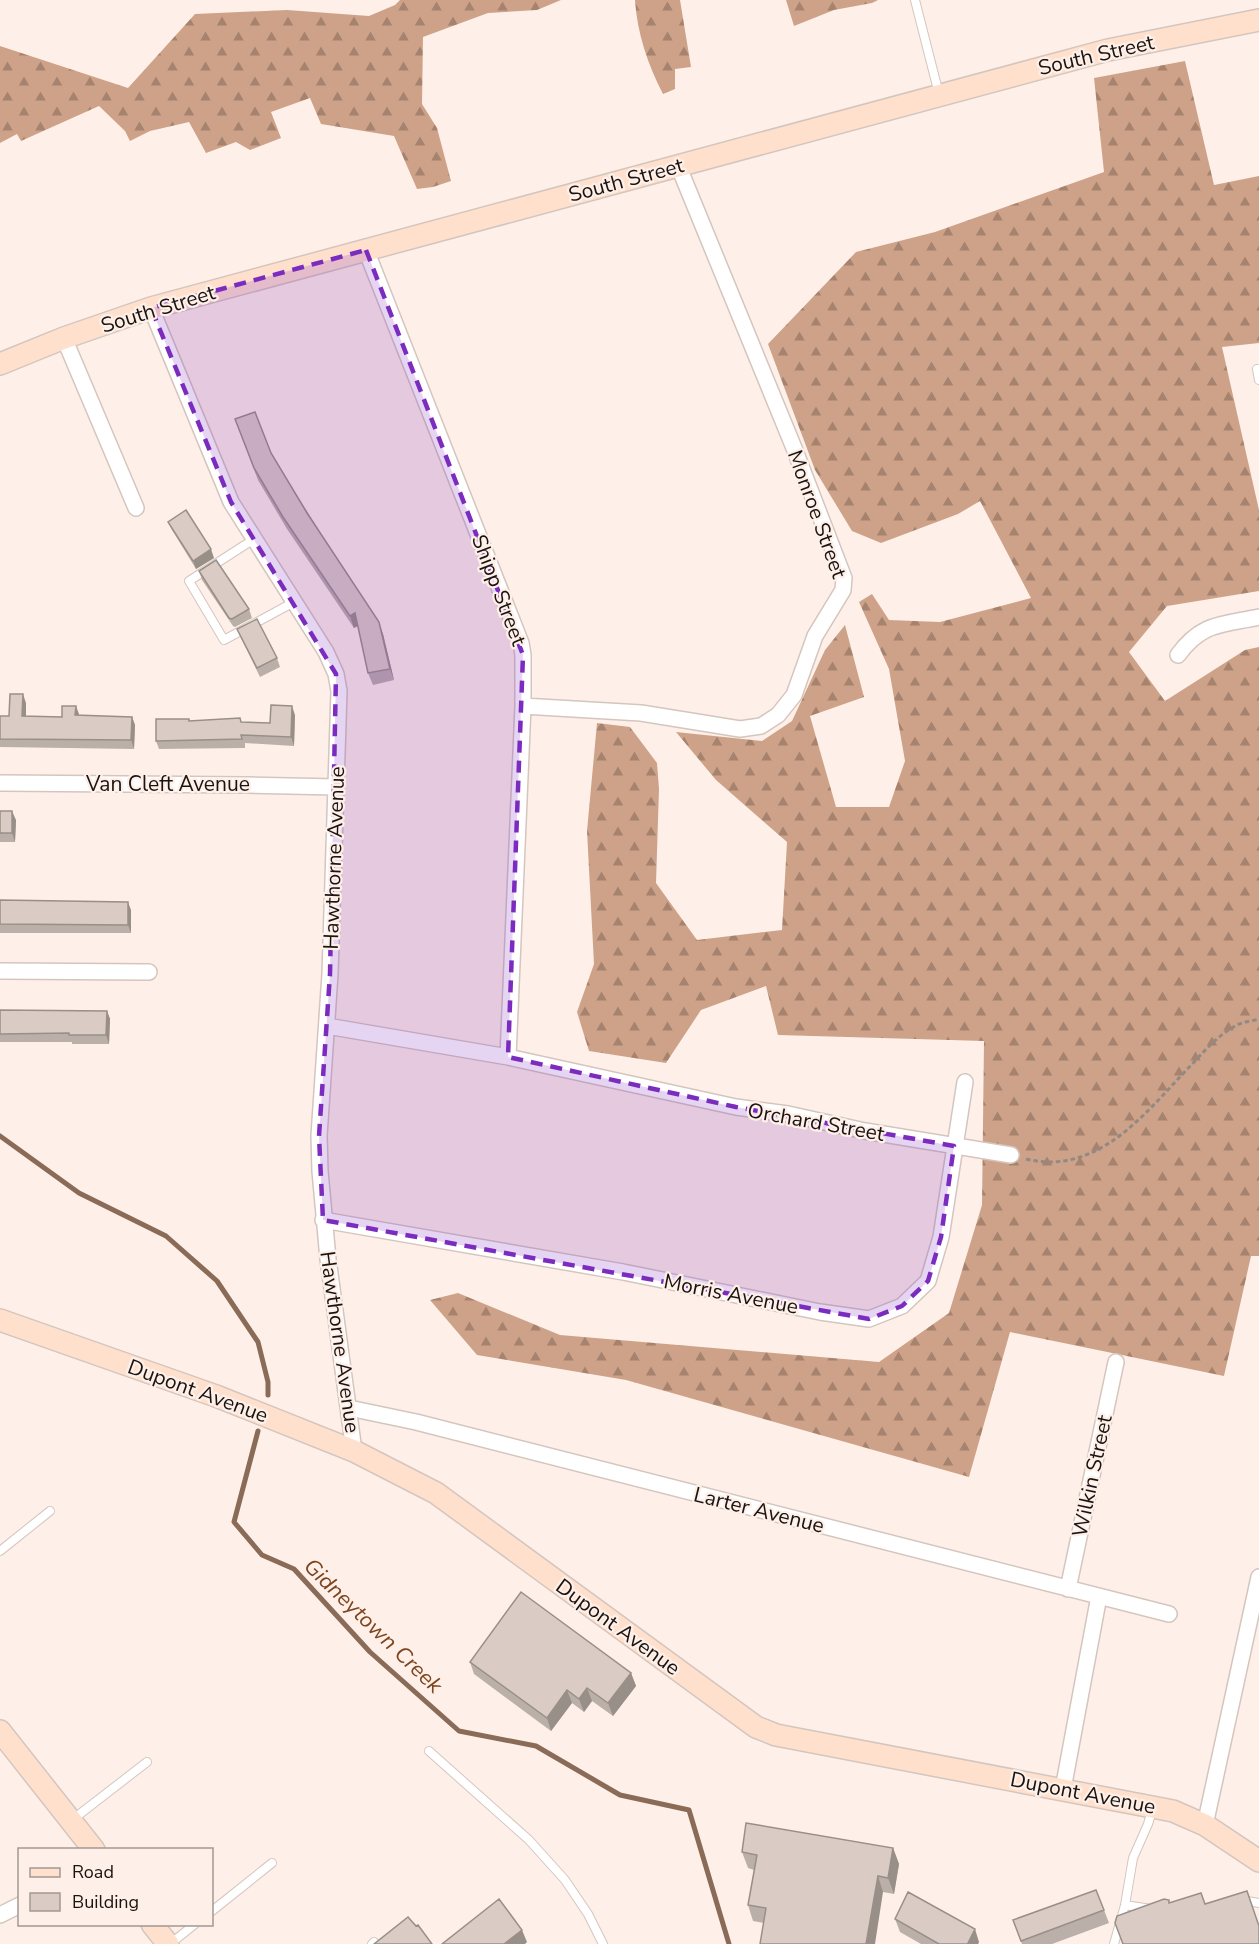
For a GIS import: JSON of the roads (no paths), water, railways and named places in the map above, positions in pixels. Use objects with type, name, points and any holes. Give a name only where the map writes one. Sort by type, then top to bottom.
[{"type":"street","name":"South Street","points":[[0,364],[64,338],[151,308],[1108,50],[1259,20]]},
{"type":"street","name":"Monroe Street","points":[[523,706],[640,713],[740,729],[761,726],[778,716],[794,695],[814,636],[843,590],[844,578],[794,447],[678,165]]},
{"type":"street","name":"Shipp Street","points":[[366,250],[521,643],[523,706],[507,1057]]},
{"type":"street","name":"Hawthorne Avenue","points":[[151,308],[231,502],[326,652],[336,674],[339,691],[336,788],[327,1026],[319,1136],[323,1220],[354,1451]]},
{"type":"street","points":[[64,338],[136,508]]},
{"type":"street","points":[[1178,655],[1189,640],[1206,628],[1259,617]]},
{"type":"street","name":"Van Cleft Avenue","points":[[0,783],[248,784],[336,788]]},
{"type":"street","points":[[0,971],[149,972]]},
{"type":"street","name":"Orchard Street","points":[[327,1026],[507,1057],[736,1107],[788,1114],[865,1131],[1011,1155]]},
{"type":"street","name":"Morris Avenue","points":[[323,1220],[623,1272],[820,1312],[868,1318],[902,1306],[928,1281],[941,1237],[965,1082]]},
{"type":"street","name":"Dupont Avenue","points":[[0,1320],[216,1396],[354,1451],[436,1493],[756,1727],[776,1735],[1173,1811],[1205,1825],[1259,1861]]},
{"type":"street","name":"Wilkin Street","points":[[1068,1589],[1116,1362]]},
{"type":"street","name":"Larter Avenue","points":[[349,1408],[427,1424],[1169,1614]]},
{"type":"street","points":[[1205,1825],[1259,1577]]},
{"type":"street","points":[[1063,1789],[1099,1596]]},
{"type":"street","points":[[0,1731],[92,1848]]},
{"type":"street","points":[[0,1915],[18,1906]]},
{"type":"street","points":[[154,1926],[169,1944]]},
{"type":"lane","points":[[915,0],[939,95]]},
{"type":"lane","points":[[1257,369],[1259,380]]},
{"type":"lane","points":[[254,539],[189,580],[224,640],[294,602]]},
{"type":"lane","points":[[0,1551],[50,1511]]},
{"type":"lane","points":[[429,1751],[530,1840],[565,1880],[588,1914],[603,1944]]},
{"type":"lane","points":[[71,1821],[147,1762]]},
{"type":"lane","points":[[1114,1944],[1125,1905],[1133,1858],[1153,1807]]},
{"type":"lane","points":[[213,1910],[272,1863]]},
{"type":"lane","points":[[1236,1899],[1259,1903]]},
{"type":"lane","points":[[1125,1905],[1161,1910]]},
{"type":"lane","points":[[169,1944],[192,1926]]},
{"type":"waterway","name":"Gidneytown Creek","points":[[0,1136],[79,1193],[166,1236],[217,1281],[258,1342],[268,1382],[268,1395]]},
{"type":"waterway","name":"Gidneytown Creek","points":[[258,1431],[234,1522],[262,1555],[294,1569],[370,1652],[459,1731],[536,1746],[620,1795],[689,1810],[729,1944]]}]
